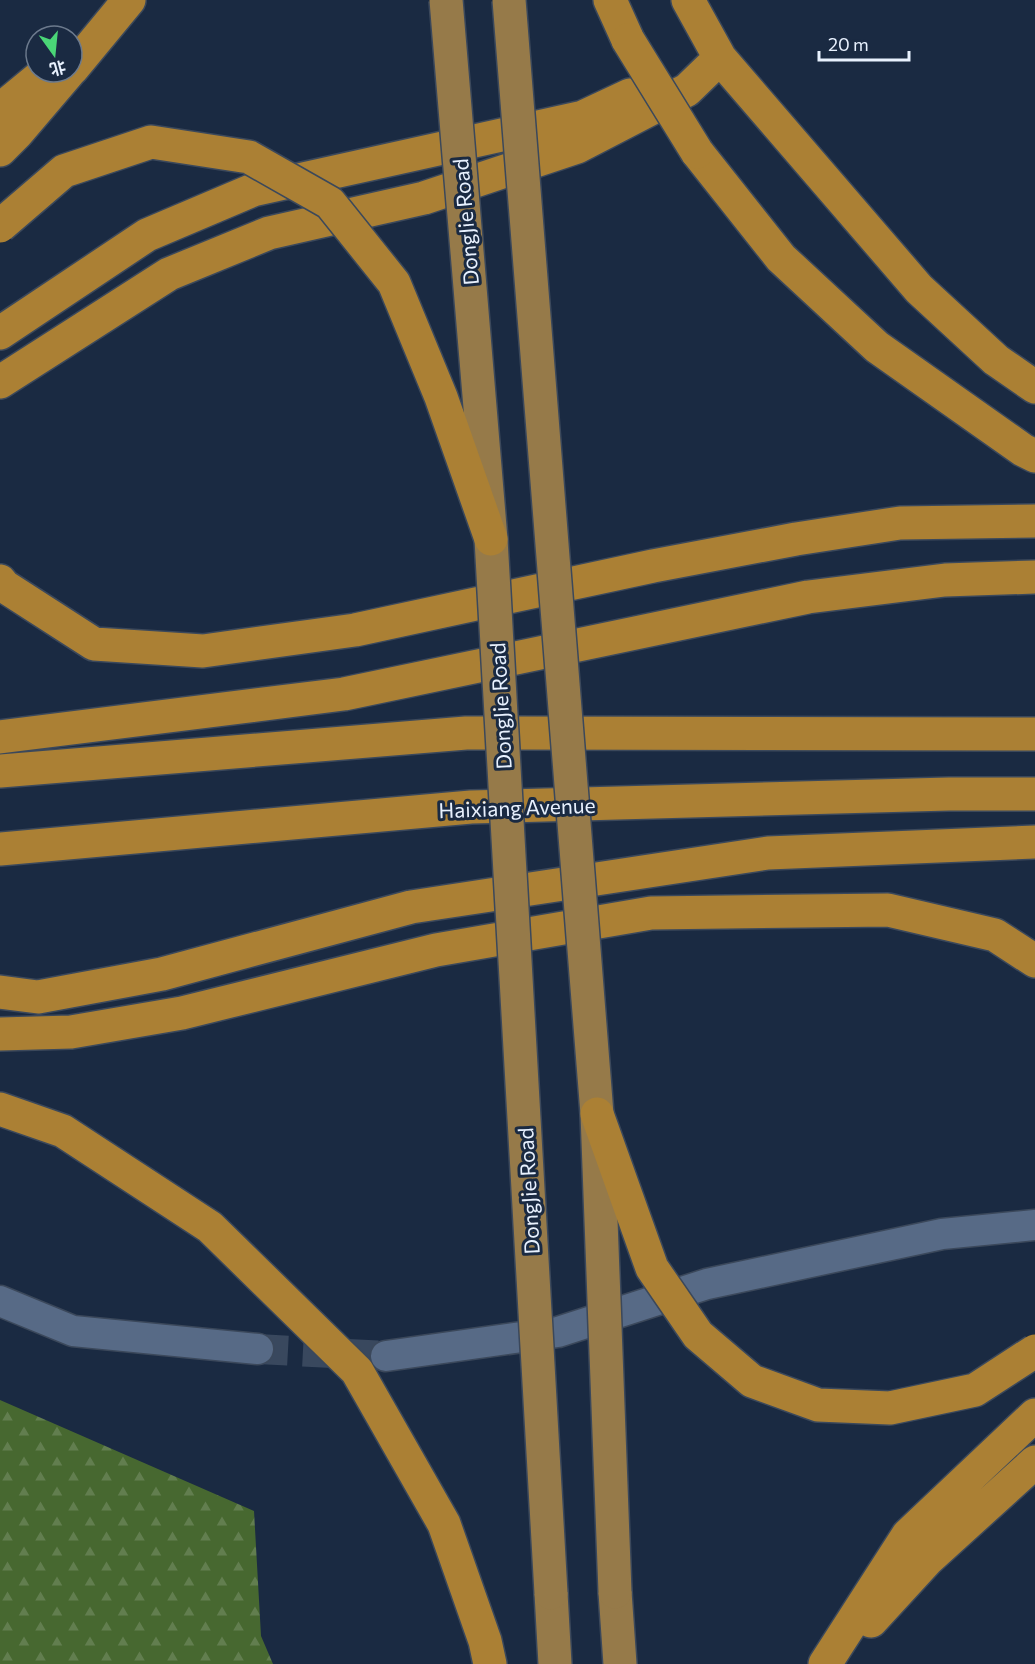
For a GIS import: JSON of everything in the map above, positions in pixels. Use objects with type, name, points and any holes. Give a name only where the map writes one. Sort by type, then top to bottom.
[{"type":"highway","points":[[610,0],[628,40],[697,152],[781,258],[878,347],[1013,444],[1035,456]]},
{"type":"highway","points":[[688,0],[720,58],[919,288],[996,360],[1035,387]]},
{"type":"highway","points":[[84,40],[127,3]]},
{"type":"highway","points":[[84,54],[127,3]]},
{"type":"highway","points":[[0,333],[147,235],[253,190],[584,117],[679,71],[720,58]]},
{"type":"highway","points":[[0,382],[169,274],[269,233],[424,198],[577,147],[687,90],[720,58]]},
{"type":"highway","points":[[0,110],[31,84]]},
{"type":"highway","points":[[0,150],[59,84]]},
{"type":"highway","points":[[0,226],[64,171],[151,142],[249,157],[330,203],[394,283],[441,397],[490,539]]},
{"type":"highway","points":[[0,581],[4,586],[94,644],[203,651],[355,630],[652,566],[796,539],[900,523],[1034,521]]},
{"type":"highway","points":[[0,737],[344,694],[808,597],[945,580],[1035,577]]},
{"type":"highway","points":[[0,771],[466,734],[1035,734]]},
{"type":"highway","name":"Haixiang Avenue","points":[[0,849],[471,807],[949,794],[1035,794]]},
{"type":"highway","points":[[0,992],[38,997],[49,995],[162,974],[411,907],[757,854],[1035,842]]},
{"type":"highway","points":[[0,1034],[71,1032],[182,1013],[436,950],[651,913],[888,910],[995,935],[1035,961]]},
{"type":"highway","points":[[0,1109],[63,1131],[210,1227],[357,1371],[444,1524],[485,1641],[490,1664]]},
{"type":"highway","points":[[597,1114],[652,1268],[698,1335],[752,1381],[818,1405],[890,1408],[975,1390],[1035,1351]]},
{"type":"highway","points":[[825,1664],[908,1535],[1035,1415]]},
{"type":"highway","points":[[831,1664],[927,1560],[1035,1462]]},
{"type":"main road","name":"DongJie Road","points":[[446,0],[490,539],[555,1664]]},
{"type":"main road","points":[[509,0],[597,1114],[615,1592],[620,1664]]},
{"type":"street","points":[[386,1356],[558,1332],[707,1284],[942,1234],[1035,1225]]},
{"type":"street","points":[[0,1301],[73,1331],[258,1349]]},
{"type":"green space","points":[[0,1400],[254,1511],[261,1636],[273,1664],[0,1664]]},
{"type":"tunnel","points":[[258,1349],[386,1356]]}]
